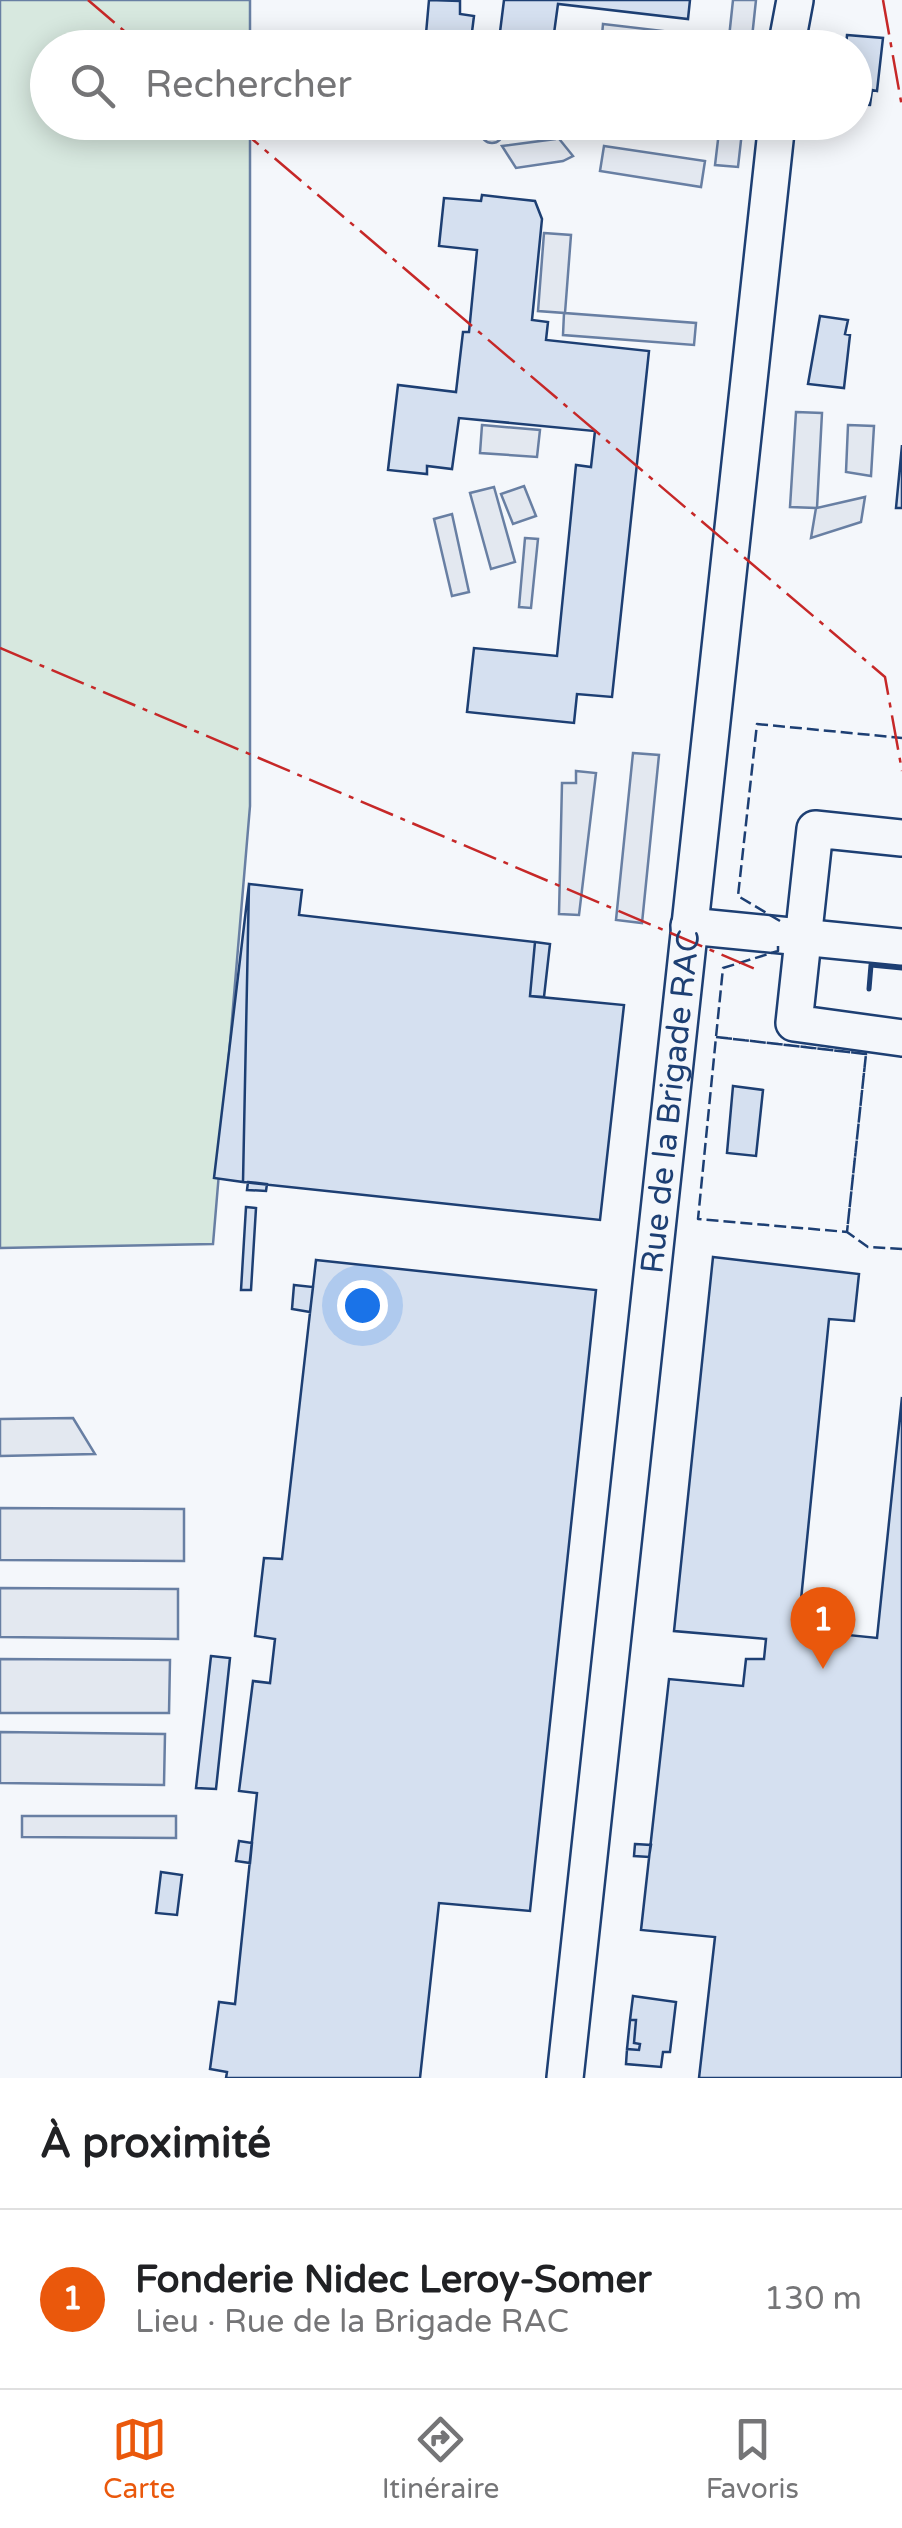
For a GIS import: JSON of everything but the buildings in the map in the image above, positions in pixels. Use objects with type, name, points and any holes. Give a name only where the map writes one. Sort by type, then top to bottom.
[{"type":"street","points":[[785,0],[786,30]]},
{"type":"street","points":[[789,30],[795,0]]},
{"type":"street","name":"Rue de la Brigade RAC","points":[[565,2078],[775,140]]},
{"type":"street","points":[[902,838],[815,829],[794,1023],[902,1038]]},
{"type":"street","points":[[689,926],[902,947]]},
{"type":"shaded area","points":[[0,0],[250,0],[250,30],[30,30],[30,140],[250,140],[250,806],[213,1244],[0,1248]]},
{"type":"shaded area","points":[[733,0],[756,0],[753,30],[730,30]]},
{"type":"shaded area","points":[[603,24],[655,30],[602,30]]},
{"type":"shaded area","points":[[560,140],[573,156],[516,168],[502,146]]},
{"type":"shaded area","points":[[718,140],[741,140],[738,167],[715,165]]},
{"type":"shaded area","points":[[604,146],[705,161],[701,187],[600,171]]},
{"type":"shaded area","points":[[544,233],[571,235],[565,313],[696,323],[694,345],[563,335],[564,313],[538,311]]},
{"type":"shaded area","points":[[796,412],[822,413],[817,508],[865,497],[861,522],[811,538],[816,508],[790,507]]},
{"type":"shaded area","points":[[482,425],[540,430],[537,457],[480,453]]},
{"type":"shaded area","points":[[848,425],[874,426],[871,476],[846,472]]},
{"type":"shaded area","points":[[524,486],[536,516],[513,524],[501,494]]},
{"type":"shaded area","points":[[494,487],[515,562],[491,569],[470,493]]},
{"type":"shaded area","points":[[452,514],[469,592],[452,596],[434,519]]},
{"type":"shaded area","points":[[525,538],[538,539],[531,608],[519,607]]},
{"type":"shaded area","points":[[633,753],[659,755],[642,923],[616,920]]},
{"type":"shaded area","points":[[576,771],[596,773],[579,915],[559,914],[562,783],[576,783]]},
{"type":"shaded area","points":[[73,1418],[95,1454],[0,1456],[0,1419]]},
{"type":"shaded area","points":[[0,1508],[184,1509],[184,1561],[0,1560]]},
{"type":"shaded area","points":[[0,1588],[178,1589],[178,1639],[0,1637]]},
{"type":"shaded area","points":[[0,1659],[170,1660],[169,1713],[0,1713]]},
{"type":"shaded area","points":[[0,1732],[165,1734],[164,1785],[0,1783]]},
{"type":"shaded area","points":[[22,1816],[176,1816],[176,1838],[22,1837]]},
{"type":"fence","points":[[780,921],[738,896],[757,724],[902,738]]},
{"type":"fence","points":[[778,946],[778,951],[723,968],[716,1037],[866,1054],[847,1232],[868,1247],[902,1249]]},
{"type":"fence","points":[[716,1037],[866,1054],[847,1232],[698,1219],[716,1037]]},
{"type":"wall","points":[[869,989],[871,965],[902,968]]},
{"type":"power","points":[[88,0],[123,30]]},
{"type":"power","points":[[883,0],[902,107]]},
{"type":"power","points":[[253,140],[885,677],[902,771]]},
{"type":"power","points":[[0,648],[760,971]]},
{"type":"place","name":"Fonderie Nidec Leroy-Somer","points":[[823,1669]]}]
